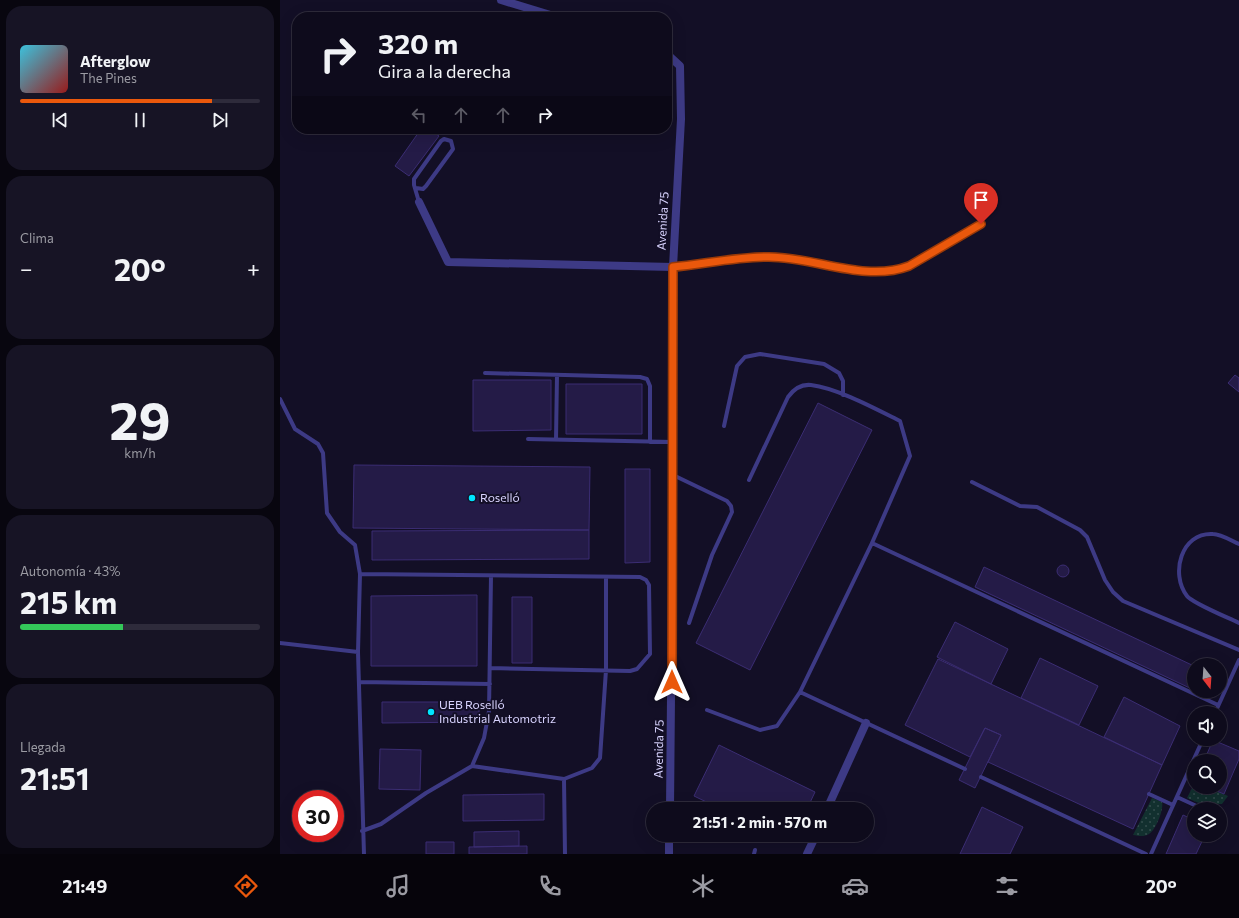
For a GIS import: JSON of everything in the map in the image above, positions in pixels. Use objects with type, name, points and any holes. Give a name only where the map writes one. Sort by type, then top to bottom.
[{"type":"street","points":[[501,0],[540,12]]},
{"type":"street","name":"Avenida 75","points":[[670,802],[673,267],[681,119],[680,66],[672,59]]},
{"type":"street","points":[[419,202],[448,262],[673,267]]},
{"type":"street","points":[[830,802],[866,723]]},
{"type":"street","points":[[669,842],[669,854]]},
{"type":"street","points":[[807,854],[813,842]]},
{"type":"lane","points":[[416,188],[423,189],[426,186],[452,149],[451,141],[444,139],[441,141],[414,178],[414,185],[419,202]]},
{"type":"lane","points":[[673,267],[768,257],[874,273],[897,271],[909,266],[981,224]]},
{"type":"lane","points":[[724,426],[737,366],[745,357],[760,354],[824,364],[839,372],[843,381],[843,395]]},
{"type":"lane","points":[[485,373],[640,377],[647,379],[650,386],[650,442]]},
{"type":"lane","points":[[556,440],[557,375]]},
{"type":"lane","points":[[708,710],[760,730],[777,726],[800,692],[872,543],[910,456],[900,421],[843,395],[810,385],[794,389],[788,397],[749,480]]},
{"type":"lane","points":[[280,399],[295,429],[318,444],[323,453],[327,513],[340,532],[355,546],[360,574],[358,652],[362,831],[364,854]]},
{"type":"lane","points":[[528,439],[673,442]]},
{"type":"lane","points":[[673,474],[727,501],[731,506],[732,512],[712,555],[689,623]]},
{"type":"lane","points":[[972,482],[1020,506],[1037,506],[1080,530],[1087,537],[1105,580],[1123,601],[1239,650]]},
{"type":"lane","points":[[1239,544],[1214,534],[1198,536],[1184,549],[1179,565],[1181,584],[1188,597],[1239,623]]},
{"type":"lane","points":[[872,543],[1218,705],[1239,660]]},
{"type":"lane","points":[[360,574],[640,577],[646,580],[649,585],[650,654],[637,669],[630,671],[490,668]]},
{"type":"lane","points":[[362,831],[381,824],[426,793],[472,766],[484,738],[489,710],[491,576]]},
{"type":"lane","points":[[472,766],[564,779],[592,768],[600,758],[606,670],[606,577]]},
{"type":"lane","points":[[280,643],[358,652]]},
{"type":"lane","points":[[359,682],[490,684]]},
{"type":"lane","points":[[800,692],[964,769]]},
{"type":"lane","points":[[1151,854],[1200,746]]},
{"type":"lane","points":[[981,777],[1146,854]]},
{"type":"lane","points":[[564,779],[565,854]]},
{"type":"lane","points":[[1149,794],[1173,805]]},
{"type":"lane","points":[[1177,797],[1188,802]]},
{"type":"green space","points":[[1189,794],[1223,794],[1228,796],[1224,802],[1196,802],[1187,798]]},
{"type":"green space","points":[[1152,798],[1162,802],[1161,814],[1157,824],[1152,832],[1147,835],[1133,835]]},
{"type":"building","points":[[417,134],[436,134],[439,136],[409,176],[395,166]]},
{"type":"building","points":[[1235,375],[1239,378],[1239,392],[1228,383]]},
{"type":"building","points":[[473,380],[551,380],[551,430],[473,431]]},
{"type":"building","points":[[566,384],[642,384],[642,434],[566,434]]},
{"type":"building","points":[[818,403],[872,430],[750,670],[696,643]]},
{"type":"building","name":"Roselló","points":[[354,465],[590,467],[589,530],[353,528]]},
{"type":"building","points":[[625,469],[650,469],[650,562],[625,563]]},
{"type":"building","points":[[589,530],[589,559],[372,560],[372,531]]},
{"type":"building","points":[[1063,565],[1067,567],[1069,571],[1067,575],[1063,577],[1059,575],[1057,571],[1059,567]]},
{"type":"building","points":[[984,567],[1187,663],[1187,687],[975,587]]},
{"type":"building","points":[[477,595],[477,666],[371,666],[371,596]]},
{"type":"building","points":[[512,597],[532,597],[532,663],[512,663]]},
{"type":"building","points":[[955,622],[1008,649],[991,684],[937,657]]},
{"type":"building","points":[[1040,658],[1098,686],[1079,725],[1021,698]]},
{"type":"building","points":[[938,659],[1162,765],[1133,829],[988,762],[1001,735],[985,728],[970,757],[905,725]]},
{"type":"building","points":[[1124,697],[1180,726],[1162,765],[1104,737]]},
{"type":"building","name":"UEB Roselló Industrial Automotriz","points":[[382,702],[479,702],[479,722],[382,723]]},
{"type":"building","points":[[985,728],[1001,735],[975,788],[959,780]]},
{"type":"building","points":[[719,745],[815,792],[810,802],[706,802],[694,796]]},
{"type":"building","points":[[1210,746],[1227,746],[1239,751],[1239,759],[1227,787],[1227,754],[1207,754]]},
{"type":"building","points":[[380,749],[421,750],[420,790],[379,789]]},
{"type":"building","points":[[544,794],[544,820],[463,821],[463,795]]},
{"type":"building","points":[[982,807],[1023,827],[1010,854],[960,854]]},
{"type":"building","points":[[1183,815],[1187,817],[1187,842],[1202,842],[1196,854],[1166,854]]},
{"type":"building","points":[[519,831],[519,846],[474,847],[474,832]]},
{"type":"building","points":[[426,842],[454,842],[454,854],[426,854]]},
{"type":"building","points":[[527,846],[527,854],[469,854],[469,847]]},
{"type":"place","name":"Roselló","points":[[472,498]]},
{"type":"place","name":"UEB Roselló Industrial Automotriz","points":[[431,712]]},
{"type":"route","points":[[672,682],[673,267],[768,257],[836,266],[874,273],[897,271],[909,266],[981,224]]}]
